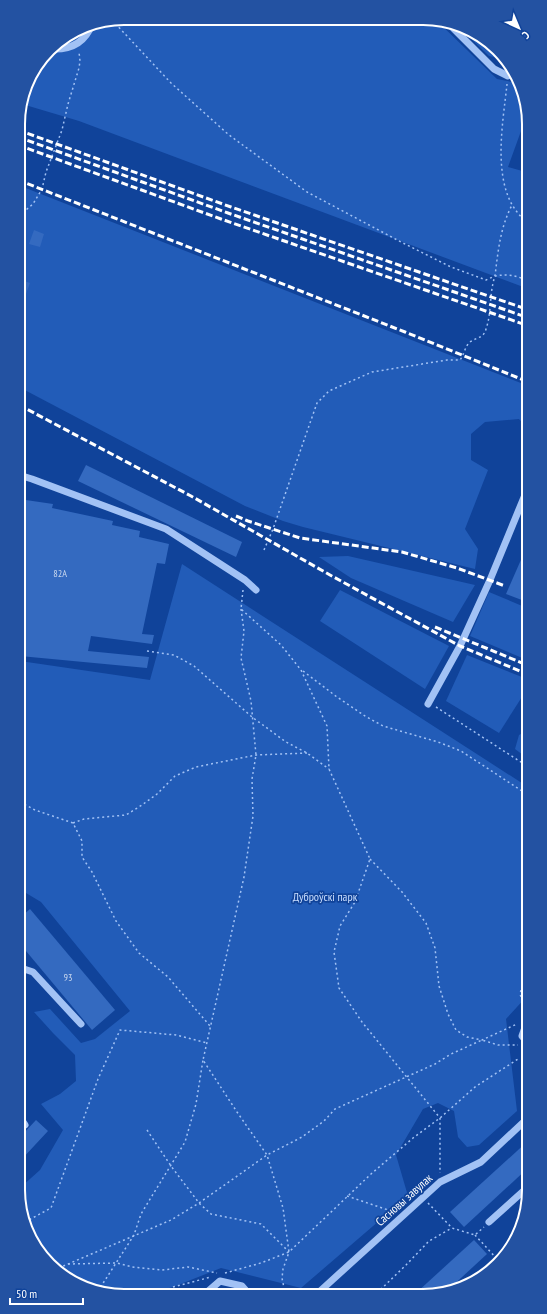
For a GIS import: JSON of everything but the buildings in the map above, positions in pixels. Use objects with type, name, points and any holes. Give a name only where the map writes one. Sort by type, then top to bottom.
[{"type":"street","points":[[455,30],[494,69],[509,74]]},
{"type":"street","points":[[61,48],[76,45],[88,32]]},
{"type":"street","points":[[25,477],[166,529],[245,580],[256,590]]},
{"type":"street","points":[[429,703],[462,642],[490,580],[522,502]]},
{"type":"street","points":[[25,969],[33,972],[81,1024]]},
{"type":"street","name":"Сасновы завулак","points":[[322,1289],[440,1182],[481,1162],[522,1122]]},
{"type":"street","points":[[489,1222],[522,1192]]},
{"type":"street","points":[[211,1289],[220,1281],[242,1286],[245,1289]]},
{"type":"path","points":[[117,26],[171,83],[229,135],[307,192],[400,242],[451,267],[486,280],[503,274],[522,278]]},
{"type":"path","points":[[25,210],[33,204],[42,189],[46,172],[62,130],[79,68],[79,53],[76,45]]},
{"type":"path","points":[[510,77],[501,149],[503,182],[512,205],[522,218]]},
{"type":"path","points":[[264,550],[273,529],[317,402],[329,391],[372,372],[447,360],[460,360],[464,355],[467,345],[471,341],[483,336],[486,329],[492,297],[491,286],[499,243],[506,217],[512,205]]},
{"type":"path","points":[[101,1286],[134,1235],[141,1214],[185,1142],[196,1104],[203,1060],[244,877],[253,816],[252,780],[256,755],[248,689],[241,658],[244,631],[241,608],[245,580]]},
{"type":"path","points":[[241,608],[281,645],[301,670],[327,726],[329,769],[370,859],[402,892],[426,924],[435,948],[439,986],[448,1014],[456,1030],[467,1037],[498,1045],[522,1044]]},
{"type":"path","points":[[147,651],[174,655],[194,666],[252,717],[286,742],[307,753],[329,769]]},
{"type":"path","points":[[301,670],[338,698],[383,726],[438,742],[461,751],[522,791]]},
{"type":"path","points":[[429,703],[522,762]]},
{"type":"path","points":[[25,805],[35,810],[73,823],[84,819],[126,815],[157,794],[174,776],[196,767],[256,755],[307,753]]},
{"type":"path","points":[[73,823],[82,841],[82,857],[92,872],[116,921],[139,953],[168,977],[210,1027]]},
{"type":"path","points":[[370,859],[355,902],[340,926],[334,952],[338,988],[362,1022],[440,1118],[440,1182]]},
{"type":"path","points":[[522,986],[520,994],[522,1000]]},
{"type":"path","points":[[62,1266],[171,1220],[199,1203],[267,1154],[302,1136],[324,1121],[335,1109],[435,1064],[451,1054],[522,1022]]},
{"type":"path","points":[[29,1220],[50,1208],[98,1079],[120,1030],[176,1035],[207,1044]]},
{"type":"path","points":[[173,1287],[261,1263],[289,1252],[370,1174],[413,1138],[440,1118],[476,1086],[518,1059]]},
{"type":"path","points":[[203,1060],[267,1154],[284,1208],[289,1252],[283,1269],[282,1278],[284,1289]]},
{"type":"path","points":[[147,1130],[171,1166],[199,1203],[211,1214],[261,1224],[289,1252]]},
{"type":"path","points":[[347,1196],[404,1216]]},
{"type":"path","points":[[427,1201],[452,1228],[475,1234],[495,1257]]},
{"type":"path","points":[[475,1234],[489,1222]]},
{"type":"path","points":[[381,1289],[406,1266],[429,1241],[452,1228]]},
{"type":"path","points":[[66,1264],[117,1263],[132,1267],[162,1270],[188,1267],[221,1274]]},
{"type":"green space","points":[[124,25],[423,25],[444,27],[497,79],[512,82],[519,99],[522,128],[508,167],[522,171],[522,287],[79,121],[27,105],[30,92],[38,75],[54,54],[80,35],[99,28]]},
{"type":"green space","points":[[468,35],[496,57],[489,56]]},
{"type":"green space","points":[[25,188],[522,383],[522,422],[519,419],[485,422],[471,434],[471,460],[488,470],[465,529],[478,549],[475,569],[303,527],[245,506],[25,390]]},
{"type":"green space","points":[[348,556],[475,585],[453,622],[351,578],[319,557]]},
{"type":"green space","name":"Дуброўскі парк","points":[[182,564],[522,783],[522,1002],[506,1019],[517,1111],[479,1145],[467,1147],[458,1137],[454,1111],[438,1103],[423,1109],[396,1155],[408,1196],[301,1288],[221,1268],[165,1289],[124,1289],[92,1284],[69,1272],[50,1255],[35,1234],[28,1215],[25,1183],[40,1170],[63,1130],[41,1104],[60,1094],[76,1081],[75,1055],[34,1012],[50,1009],[81,1043],[95,1039],[130,1011],[41,902],[25,892],[25,662],[150,680]]},
{"type":"green space","points":[[340,590],[449,646],[425,689],[320,621]]},
{"type":"green space","points":[[489,592],[522,606],[522,658],[470,636]]},
{"type":"green space","points":[[467,655],[522,677],[522,697],[499,733],[446,701]]},
{"type":"green space","points":[[522,734],[522,754],[515,749],[519,735]]},
{"type":"railway","points":[[25,133],[231,207],[522,308]]},
{"type":"railway","points":[[25,140],[228,213],[522,316]]},
{"type":"railway","points":[[25,148],[221,219],[522,324]]},
{"type":"railway","points":[[25,183],[522,379]]},
{"type":"railway","points":[[25,408],[191,496],[330,575],[460,646],[522,672]]},
{"type":"railway","points":[[236,516],[300,538],[402,552],[457,568],[505,586]]},
{"type":"railway","points":[[435,627],[522,663]]}]
